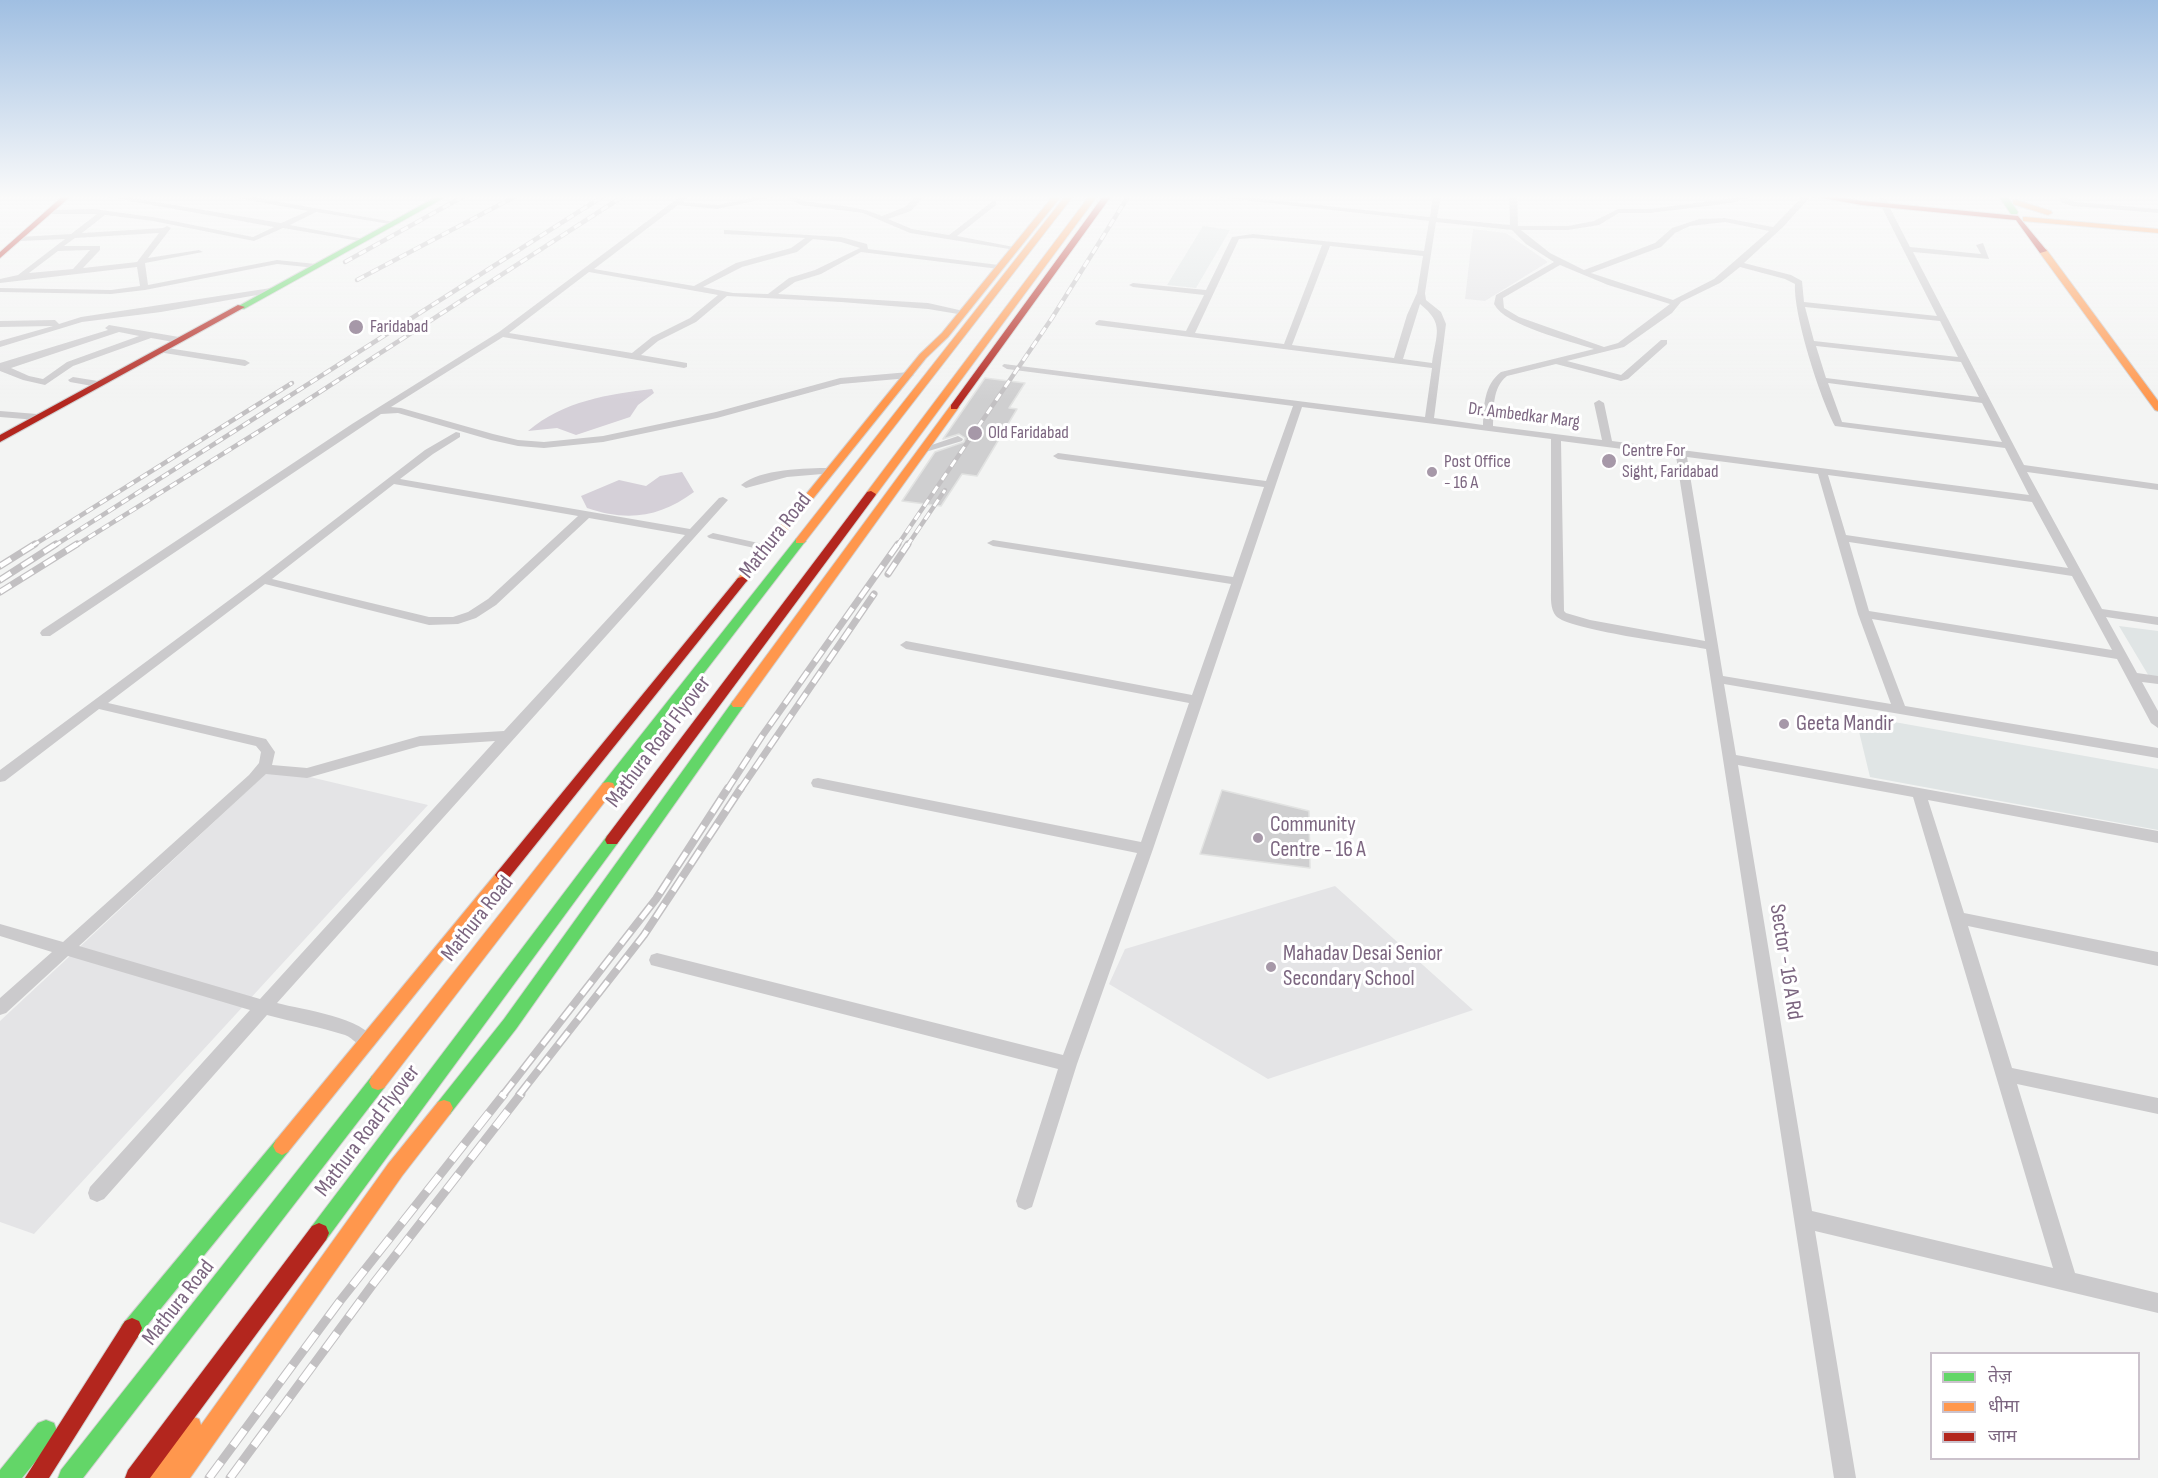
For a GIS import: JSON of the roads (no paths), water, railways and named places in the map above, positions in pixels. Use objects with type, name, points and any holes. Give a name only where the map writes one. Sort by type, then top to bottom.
[{"type":"main road","points":[[0,438],[320,264]]},
{"type":"main road","points":[[8,1478],[367,1042],[923,356],[941,340],[1002,264]]},
{"type":"main road","points":[[919,386],[1015,264]]},
{"type":"main road","name":"Mathura Road Flyover","points":[[258,1314],[1042,264]]},
{"type":"main road","points":[[177,1478],[395,1170],[510,1024],[631,852],[1058,264]]},
{"type":"main road","points":[[2056,264],[2158,408]]},
{"type":"main road","points":[[2062,264],[2158,390]]},
{"type":"main road","points":[[919,386],[941,340]]},
{"type":"main road","name":"Mathura Road","points":[[69,1478],[919,386]]},
{"type":"main road","points":[[136,1478],[258,1314]]},
{"type":"main road","points":[[160,1478],[258,1314]]},
{"type":"main road","points":[[36,1478],[132,1328]]},
{"type":"street","points":[[19,277],[37,264]]},
{"type":"street","points":[[75,271],[82,264]]},
{"type":"street","points":[[0,281],[127,264]]},
{"type":"street","points":[[141,264],[145,288]]},
{"type":"street","points":[[0,290],[111,292],[145,288],[267,264]]},
{"type":"street","points":[[296,264],[316,266]]},
{"type":"street","points":[[46,633],[377,412],[502,334],[597,264]]},
{"type":"street","points":[[696,288],[743,264]]},
{"type":"street","points":[[769,297],[792,280],[818,272],[833,264]]},
{"type":"street","points":[[975,264],[999,267]]},
{"type":"street","points":[[1189,335],[1223,264]]},
{"type":"street","points":[[1287,347],[1319,264]]},
{"type":"street","points":[[1398,361],[1411,315],[1421,293],[1426,264]]},
{"type":"street","points":[[1556,264],[1499,297],[1498,304],[1508,315],[1602,349]]},
{"type":"street","points":[[1567,264],[1674,303]]},
{"type":"street","points":[[1585,272],[1607,264]]},
{"type":"street","points":[[1488,428],[1491,394],[1498,377],[1621,345],[1670,311],[1674,303],[1717,281],[1738,264],[1798,281],[1800,304],[1838,424],[2009,446]]},
{"type":"street","points":[[1914,264],[1988,401],[2036,499],[2158,723]]},
{"type":"street","points":[[589,270],[726,293],[841,299],[928,306],[964,312]]},
{"type":"street","points":[[1133,285],[1209,293]]},
{"type":"street","points":[[0,344],[81,320],[161,309],[244,292],[271,290]]},
{"type":"street","points":[[634,356],[655,339],[693,320],[726,293]]},
{"type":"street","points":[[1421,293],[1422,301],[1438,314],[1442,324],[1429,421]]},
{"type":"street","points":[[1800,304],[1943,319]]},
{"type":"street","points":[[81,320],[118,330],[179,340]]},
{"type":"street","points":[[0,324],[69,323]]},
{"type":"street","points":[[1099,323],[1437,366]]},
{"type":"street","points":[[1,367],[118,330]]},
{"type":"street","points":[[502,334],[684,365]]},
{"type":"street","points":[[1,367],[26,378],[45,382],[70,364],[150,335]]},
{"type":"street","points":[[1556,361],[1621,378],[1625,377],[1664,342]]},
{"type":"street","points":[[1812,343],[1965,360]]},
{"type":"street","points":[[161,350],[245,363]]},
{"type":"street","name":"Dr. Ambedkar Marg","points":[[1007,366],[2036,499]]},
{"type":"street","points":[[377,412],[398,410],[491,437],[518,443],[544,445],[603,439],[717,416],[840,381],[909,375]]},
{"type":"street","points":[[73,380],[98,384]]},
{"type":"street","points":[[1824,380],[1988,401]]},
{"type":"street","points":[[377,412],[499,447],[530,451],[567,449],[716,424],[850,386],[880,385],[895,392]]},
{"type":"street","points":[[1599,403],[1608,444]]},
{"type":"street","points":[[1025,1202],[1068,1064],[1146,849],[1298,404]]},
{"type":"street","points":[[0,414],[37,417]]},
{"type":"street","points":[[0,777],[456,435]]},
{"type":"street","points":[[1556,437],[1558,611],[1562,616],[1588,624],[1712,646]]},
{"type":"street","points":[[922,450],[958,439]]},
{"type":"street","name":"Sector - 16 A Rd","points":[[1681,453],[1845,1478]]},
{"type":"street","points":[[1058,456],[1270,485]]},
{"type":"street","points":[[2022,468],[2158,487]]},
{"type":"street","points":[[746,485],[765,477],[791,471],[830,471]]},
{"type":"street","points":[[1822,471],[1864,615],[1900,710]]},
{"type":"street","points":[[392,481],[693,533]]},
{"type":"street","points":[[97,1193],[264,1007],[280,986],[656,570],[723,500]]},
{"type":"street","points":[[263,580],[429,621],[454,621],[472,615],[492,602],[585,516]]},
{"type":"street","points":[[713,536],[768,548]]},
{"type":"street","points":[[1842,538],[2077,573]]},
{"type":"street","points":[[993,543],[1237,581]]},
{"type":"street","points":[[2097,612],[2158,621]]},
{"type":"street","points":[[1864,615],[2122,656]]},
{"type":"street","points":[[906,645],[1197,700]]},
{"type":"street","points":[[2132,676],[2158,680]]},
{"type":"street","points":[[1718,679],[2158,753]]},
{"type":"street","points":[[0,1008],[254,779],[266,764],[268,752],[261,742],[95,704]]},
{"type":"street","points":[[262,769],[307,773],[420,741],[508,735]]},
{"type":"street","points":[[1730,759],[2158,837]]},
{"type":"street","points":[[818,783],[1146,849]]},
{"type":"street","points":[[1918,794],[1958,918],[2067,1281]]},
{"type":"street","points":[[1958,918],[2158,959]]},
{"type":"street","points":[[0,930],[264,1007],[353,1030],[367,1042]]},
{"type":"street","points":[[657,960],[1068,1064]]},
{"type":"street","points":[[2005,1074],[2158,1106]]},
{"type":"street","points":[[1804,1219],[2158,1303]]},
{"type":"railway","points":[[357,280],[387,264]]},
{"type":"railway","points":[[54,546],[497,264]]},
{"type":"railway","points":[[75,546],[261,430],[518,264]]},
{"type":"railway","points":[[897,546],[1052,318],[1086,264]]},
{"type":"railway","points":[[32,546],[292,383]]},
{"type":"railway","points":[[907,546],[945,490]]},
{"type":"railway","points":[[0,566],[35,544]]},
{"type":"railway","points":[[0,580],[56,544]]},
{"type":"railway","points":[[0,592],[77,544]]},
{"type":"railway","points":[[727,790],[762,736],[898,544]]},
{"type":"railway","points":[[888,574],[908,544]]},
{"type":"railway","points":[[740,790],[874,594]]},
{"type":"railway","points":[[503,1095],[656,899],[728,788]]},
{"type":"railway","points":[[519,1095],[644,935],[741,788]]},
{"type":"railway","points":[[209,1478],[340,1301],[504,1094]]},
{"type":"railway","points":[[230,1478],[373,1284],[521,1094]]},
{"type":"place","name":"Faridabad","points":[[356,327]]},
{"type":"place","name":"Old Faridabad","points":[[975,433]]},
{"type":"place","name":"Centre For Sight, Faridabad","points":[[1609,461]]},
{"type":"place","name":"Post Office - 16 A","points":[[1432,472]]},
{"type":"place","name":"Geeta Mandir","points":[[1784,724]]},
{"type":"place","name":"Community Centre - 16 A","points":[[1258,838]]},
{"type":"place","name":"Mahadav Desai Senior Secondary School","points":[[1271,967]]}]
